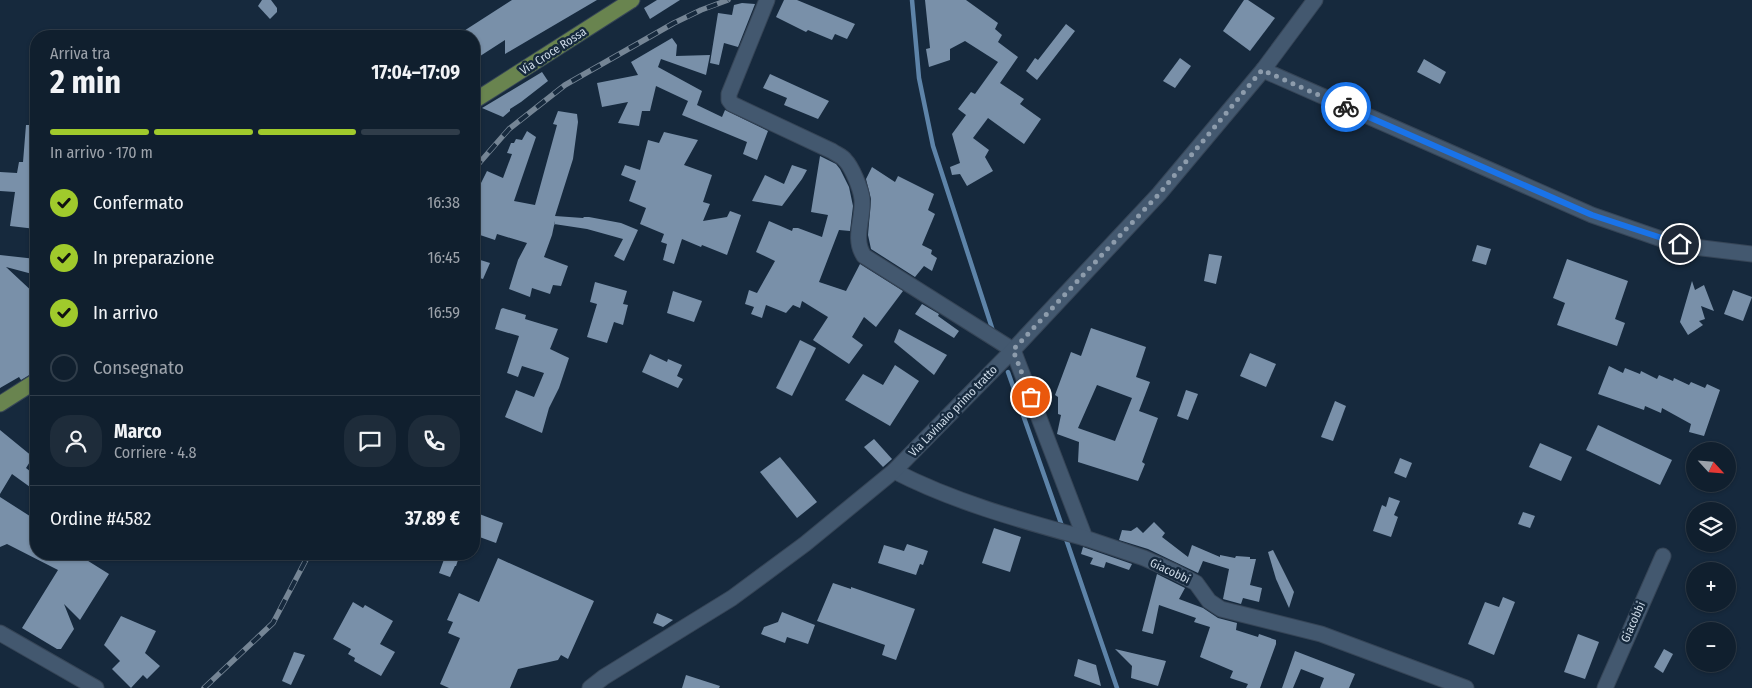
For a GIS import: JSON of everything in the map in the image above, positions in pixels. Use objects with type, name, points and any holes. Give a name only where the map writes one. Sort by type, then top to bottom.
[{"type":"main road","name":"Via Croce Rossa","points":[[480,97],[632,0]]},
{"type":"main road","points":[[0,404],[30,385]]},
{"type":"street","points":[[767,0],[729,94],[729,100],[732,104],[832,151],[845,160],[853,172],[862,198],[858,241],[860,251],[864,256],[1013,350],[1079,536]]},
{"type":"street","name":"Via Lavinaio primo tratto","points":[[590,688],[604,677],[732,598],[805,544],[894,471],[1013,350],[1159,194],[1262,70],[1315,0]]},
{"type":"street","points":[[1262,70],[1592,215],[1667,241],[1694,247],[1752,254]]},
{"type":"street","name":"Giacobbi","points":[[894,471],[916,482],[998,513],[1079,536],[1173,571],[1196,583],[1209,601],[1221,609],[1321,634],[1466,688]]},
{"type":"street","name":"Giacobbi","points":[[1605,688],[1662,556]]},
{"type":"street","points":[[0,633],[96,688]]},
{"type":"building","points":[[262,0],[271,0],[277,8],[277,12],[270,19],[258,6]]},
{"type":"building","points":[[512,0],[597,0],[505,54],[505,40],[480,56],[480,30],[465,30]]},
{"type":"building","points":[[657,0],[680,0],[650,19],[644,8]]},
{"type":"building","points":[[784,0],[797,0],[855,24],[847,39],[835,34],[832,40],[808,30],[806,32],[776,17]]},
{"type":"building","points":[[925,0],[966,0],[998,23],[995,29],[1002,35],[998,42],[1018,57],[1000,83],[1024,99],[1020,104],[1041,119],[1024,144],[988,118],[973,138],[989,150],[985,157],[993,171],[967,186],[960,174],[952,175],[950,167],[960,163],[952,134],[966,115],[958,109],[971,92],[975,94],[998,62],[965,41],[950,49],[950,60],[929,67],[926,49],[930,48]]},
{"type":"building","points":[[1244,0],[1248,0],[1275,18],[1250,51],[1223,31]]},
{"type":"building","points":[[742,3],[755,4],[738,47],[724,43],[719,65],[710,63],[718,13],[732,15],[734,5]]},
{"type":"building","points":[[1066,24],[1075,31],[1037,80],[1026,71],[1035,58],[1038,60]]},
{"type":"building","points":[[672,38],[677,45],[676,56],[710,55],[706,75],[661,59],[658,67],[702,91],[697,105],[722,117],[725,110],[768,131],[757,160],[743,154],[747,142],[682,115],[688,101],[656,86],[650,111],[642,111],[639,126],[618,123],[628,102],[602,107],[597,83],[638,75],[631,62]]},
{"type":"building","points":[[1180,58],[1191,66],[1175,88],[1163,81]]},
{"type":"building","points":[[1424,59],[1446,72],[1440,84],[1417,72]]},
{"type":"building","points":[[542,72],[548,81],[510,109],[503,117],[482,108]]},
{"type":"building","points":[[770,74],[829,101],[818,119],[784,105],[787,98],[763,88]]},
{"type":"building","points":[[558,111],[577,114],[578,122],[573,159],[555,216],[589,217],[621,223],[638,230],[624,261],[614,256],[623,239],[587,229],[554,224],[544,257],[568,266],[561,286],[553,285],[550,294],[532,288],[530,297],[509,289],[518,260],[527,243],[497,234],[495,240],[480,235],[480,183],[487,171],[503,178],[512,154],[507,153],[511,143],[514,143],[516,139],[522,140],[527,131],[536,137],[514,201],[535,205],[557,125],[553,124]]},
{"type":"building","points":[[26,125],[30,125],[30,228],[10,226],[15,192],[0,191],[0,172],[17,173],[19,162],[23,162]]},
{"type":"building","points":[[664,132],[698,140],[684,165],[712,175],[703,202],[710,204],[703,221],[727,217],[730,211],[741,215],[727,255],[682,239],[674,264],[663,260],[667,244],[661,242],[664,234],[640,224],[646,208],[629,201],[636,181],[621,175],[625,165],[640,170],[648,140],[659,143]]},
{"type":"building","points":[[820,156],[836,164],[840,169],[849,187],[853,206],[850,231],[839,230],[819,282],[846,291],[860,264],[903,291],[876,327],[864,317],[852,337],[863,345],[849,364],[813,340],[828,317],[802,301],[800,308],[793,305],[786,313],[766,305],[762,318],[751,314],[754,307],[745,304],[749,290],[757,293],[775,261],[756,252],[769,221],[792,231],[793,228],[798,228],[822,237],[828,215],[811,212]]},
{"type":"building","points":[[792,165],[807,170],[782,206],[752,201],[765,175],[784,184]]},
{"type":"building","points":[[872,167],[895,182],[898,176],[934,194],[928,210],[935,214],[922,245],[932,250],[931,254],[937,258],[932,271],[924,266],[915,277],[871,249],[868,235],[871,199],[866,179]]},
{"type":"building","points":[[1477,245],[1491,249],[1486,265],[1472,261]]},
{"type":"building","points":[[1209,254],[1222,256],[1216,284],[1204,281]]},
{"type":"building","points":[[0,255],[30,258],[30,273],[6,267],[30,289],[30,375],[21,380],[19,377],[0,388]]},
{"type":"building","points":[[1567,259],[1628,281],[1615,319],[1625,323],[1617,346],[1557,325],[1565,303],[1553,298]]},
{"type":"building","points":[[480,260],[490,263],[483,279],[480,278]]},
{"type":"building","points":[[1692,281],[1695,290],[1704,285],[1714,311],[1701,306],[1705,319],[1699,321],[1703,325],[1688,335],[1680,322]]},
{"type":"building","points":[[595,282],[627,291],[623,304],[628,305],[623,325],[614,322],[607,343],[587,337],[597,304],[590,302]]},
{"type":"building","points":[[1733,290],[1752,297],[1743,321],[1724,314]]},
{"type":"building","points":[[673,291],[702,301],[694,322],[667,313]]},
{"type":"building","points":[[922,304],[939,314],[938,316],[959,331],[954,338],[915,314]]},
{"type":"building","points":[[501,309],[526,315],[525,319],[558,329],[550,349],[569,358],[559,388],[549,408],[542,433],[505,417],[516,390],[534,397],[544,373],[522,366],[518,377],[507,373],[519,336],[495,329]]},
{"type":"building","points":[[1091,328],[1146,347],[1136,377],[1150,382],[1139,411],[1158,418],[1142,462],[1145,464],[1138,481],[1078,462],[1079,442],[1057,434],[1061,415],[1058,414],[1058,397],[1055,395],[1071,352],[1081,356]],"holes":[[[1097,385],[1132,398],[1115,441],[1078,428]]]},
{"type":"building","points":[[899,329],[947,355],[934,375],[894,342]]},
{"type":"building","points":[[800,340],[816,348],[792,396],[776,388]]},
{"type":"building","points":[[1250,353],[1276,364],[1266,387],[1240,376]]},
{"type":"building","points":[[650,354],[667,362],[668,359],[682,365],[677,376],[683,379],[678,388],[642,372]]},
{"type":"building","points":[[895,365],[919,381],[890,426],[845,400],[863,374],[883,385]]},
{"type":"building","points":[[1609,366],[1623,373],[1625,368],[1640,374],[1641,371],[1657,379],[1659,375],[1673,381],[1674,378],[1689,385],[1691,382],[1705,388],[1707,384],[1720,390],[1704,436],[1689,432],[1691,424],[1662,408],[1661,413],[1645,406],[1644,410],[1598,394]]},
{"type":"building","points":[[1186,390],[1198,394],[1188,420],[1177,416]]},
{"type":"building","points":[[1335,401],[1346,406],[1333,441],[1321,437]]},
{"type":"building","points":[[1598,425],[1672,460],[1660,485],[1586,450]]},
{"type":"building","points":[[0,430],[30,455],[30,462],[26,468],[30,471],[30,487],[12,474],[0,494]]},
{"type":"building","points":[[874,439],[892,459],[883,467],[864,447]]},
{"type":"building","points":[[1540,443],[1572,457],[1561,481],[1529,467]]},
{"type":"building","points":[[780,457],[817,502],[797,518],[760,472]]},
{"type":"building","points":[[1400,458],[1412,463],[1406,478],[1394,473]]},
{"type":"building","points":[[0,497],[30,516],[30,556],[7,544],[0,547]]},
{"type":"building","points":[[1389,497],[1400,501],[1394,515],[1398,517],[1391,537],[1373,531],[1382,505],[1386,507]]},
{"type":"building","points":[[1523,512],[1535,516],[1530,528],[1518,524]]},
{"type":"building","points":[[480,514],[503,523],[496,543],[480,537]]},
{"type":"building","points":[[1154,522],[1165,533],[1162,537],[1188,557],[1192,545],[1220,557],[1220,555],[1256,559],[1250,585],[1262,588],[1259,602],[1243,598],[1241,604],[1223,599],[1229,569],[1203,561],[1198,573],[1148,549],[1119,540],[1122,530],[1131,531],[1137,527],[1143,533]]},
{"type":"building","points":[[994,528],[1021,537],[1010,572],[982,563]]},
{"type":"building","points":[[907,544],[928,551],[923,565],[920,564],[916,575],[878,563],[884,545],[904,551]]},
{"type":"building","points":[[1083,547],[1132,564],[1129,570],[1106,562],[1104,568],[1090,564],[1093,558],[1081,554]]},
{"type":"building","points":[[1273,550],[1294,592],[1289,608],[1276,579],[1268,552]]},
{"type":"building","points":[[498,558],[594,601],[568,659],[561,655],[558,660],[518,669],[510,688],[449,688],[440,684],[460,638],[448,633],[453,622],[447,620],[459,593],[479,602]]},
{"type":"building","points":[[38,560],[87,560],[109,574],[80,620],[64,604],[74,629],[61,649],[57,649],[22,628],[58,570]]},
{"type":"building","points":[[444,560],[458,560],[450,577],[439,573]]},
{"type":"building","points":[[1157,574],[1185,588],[1179,599],[1203,608],[1218,618],[1237,623],[1236,630],[1258,637],[1259,634],[1276,640],[1260,688],[1246,688],[1248,684],[1230,678],[1233,671],[1200,657],[1210,627],[1194,622],[1196,618],[1159,605],[1153,634],[1142,631]]},
{"type":"building","points":[[833,583],[851,589],[851,587],[915,609],[896,660],[882,655],[885,645],[817,621]]},
{"type":"building","points":[[1503,597],[1515,602],[1494,655],[1468,644],[1485,602],[1499,607]]},
{"type":"building","points":[[353,602],[363,608],[365,605],[393,621],[380,644],[395,652],[381,676],[354,661],[355,658],[348,654],[351,649],[333,639]]},
{"type":"building","points":[[782,612],[815,625],[808,644],[787,637],[785,643],[761,634],[764,627],[778,622]]},
{"type":"building","points":[[657,613],[673,620],[663,627],[653,623]]},
{"type":"building","points":[[121,616],[156,631],[145,653],[160,666],[147,679],[143,675],[131,688],[112,669],[120,661],[104,645]]},
{"type":"building","points":[[1578,634],[1599,642],[1585,679],[1564,672]]},
{"type":"building","points":[[1115,649],[1166,661],[1158,686],[1131,678],[1132,666]]},
{"type":"building","points":[[1664,649],[1673,654],[1663,673],[1654,667]]},
{"type":"building","points":[[1295,651],[1355,674],[1349,688],[1320,688],[1324,678],[1301,669],[1293,688],[1282,688]]},
{"type":"building","points":[[294,652],[305,655],[291,685],[282,681]]},
{"type":"building","points":[[1078,659],[1096,665],[1101,686],[1074,676]]},
{"type":"building","points":[[686,675],[720,686],[719,688],[682,688]]},
{"type":"waterway","points":[[912,0],[919,78],[933,146],[993,331]]},
{"type":"waterway","points":[[1008,372],[1063,529]]},
{"type":"waterway","points":[[1065,536],[1117,688]]},
{"type":"railway","points":[[480,162],[509,129],[565,85],[674,23],[728,0]]},
{"type":"railway","points":[[204,688],[273,623],[306,560]]},
{"type":"way so far","points":[[1031,397],[1013,350],[1159,194],[1262,70],[1346,107]]},
{"type":"route","points":[[1346,107],[1592,215],[1680,244]]}]
